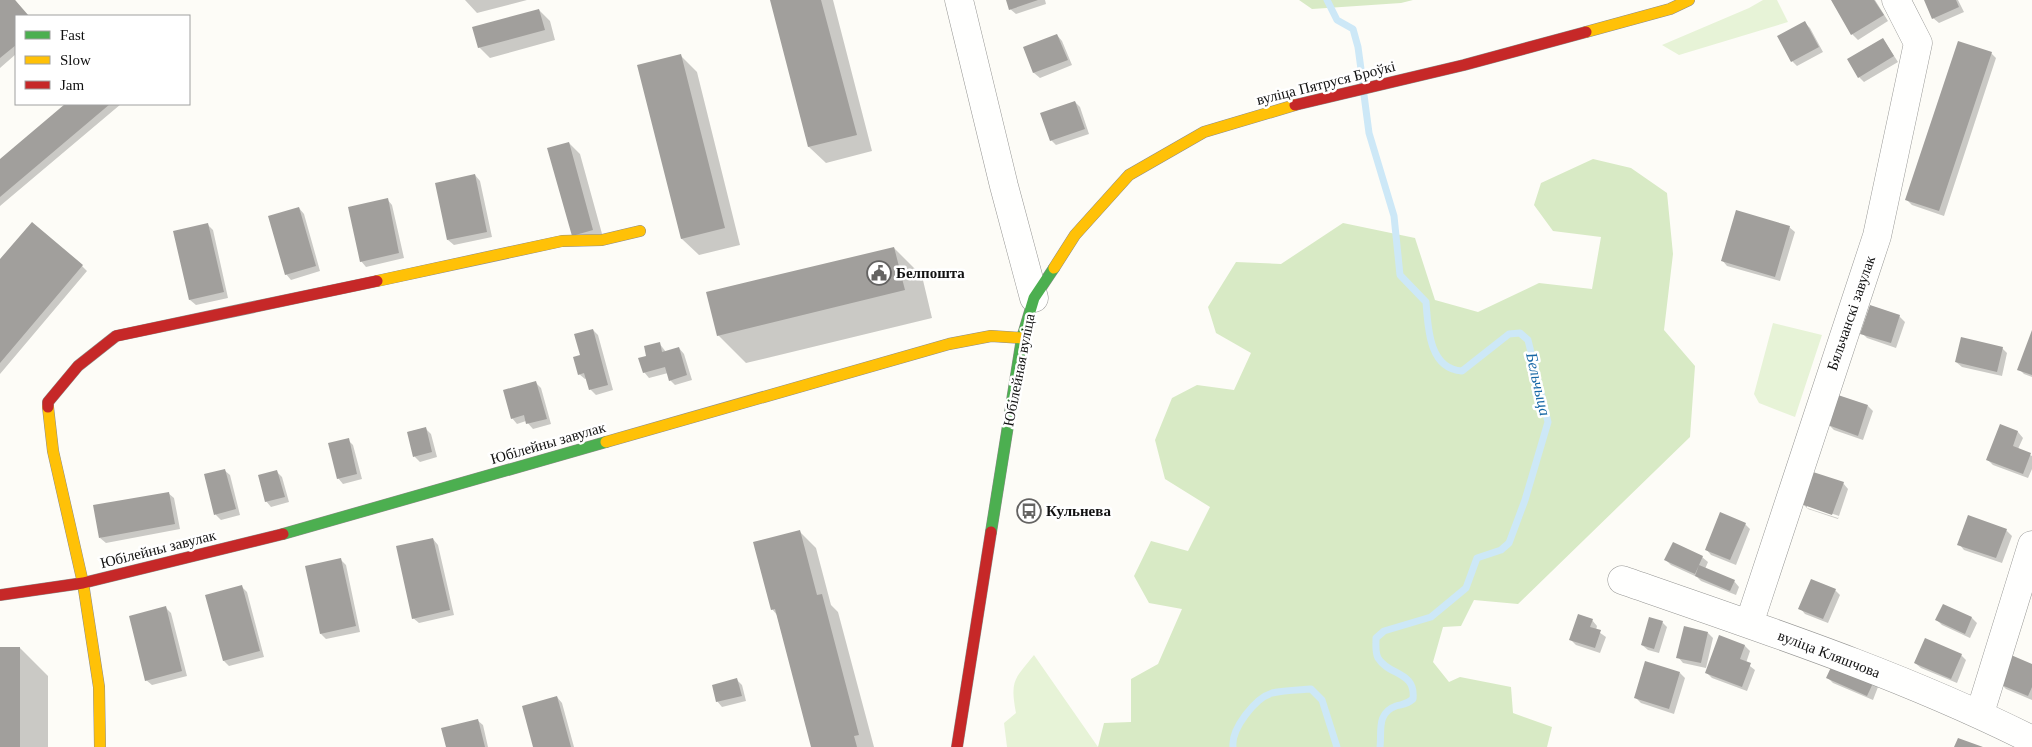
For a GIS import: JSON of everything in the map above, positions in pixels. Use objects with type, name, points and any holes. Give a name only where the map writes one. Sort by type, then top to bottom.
[{"type":"street","name":"Юбілейная вуліца","points":[[957,747],[1022,338],[1034,298],[1004,186],[959,0]]},
{"type":"street","name":"Бяльчанскі завулак","points":[[1749,624],[1877,236],[1918,43],[1896,0]]},
{"type":"street","name":"вуліца Пятруся Броўкі","points":[[1034,298],[1075,235],[1129,175],[1204,132],[1283,108],[1464,65],[1677,3]]},
{"type":"street","name":"Юбілейны завулак","points":[[100,747],[99,687],[83,583],[53,451],[48,402],[78,366],[116,336],[535,247],[562,242],[602,240],[640,231]]},
{"type":"street","name":"Юбілейны завулак","points":[[0,594],[83,583],[262,540],[949,344],[991,336],[1022,338]]},
{"type":"street","points":[[1980,713],[2032,545]]},
{"type":"street","name":"вуліца Кляшчова","points":[[1622,580],[1858,664],[1980,713],[2032,740]]},
{"type":"green space","points":[[1299,0],[1413,0],[1401,3],[1312,9]]},
{"type":"green space","points":[[1763,0],[1777,0],[1788,22],[1679,55],[1662,45],[1749,8]]},
{"type":"green space","points":[[1593,159],[1631,168],[1667,193],[1673,254],[1664,330],[1695,366],[1690,437],[1518,604],[1474,600],[1461,626],[1443,627],[1433,662],[1449,682],[1460,677],[1511,687],[1513,713],[1552,727],[1547,747],[1098,747],[1104,723],[1131,722],[1131,679],[1158,664],[1182,609],[1149,603],[1134,576],[1151,541],[1188,551],[1210,507],[1165,479],[1155,440],[1172,398],[1197,385],[1234,390],[1251,353],[1216,333],[1208,307],[1236,262],[1281,264],[1343,223],[1415,238],[1435,300],[1478,312],[1539,283],[1592,289],[1601,237],[1553,231],[1534,205],[1541,183]]},
{"type":"green space","points":[[1773,323],[1822,335],[1795,417],[1759,403],[1754,394]]},
{"type":"green space","points":[[1034,655],[1098,747],[1007,747],[1004,723],[1016,713],[1013,694],[1015,681]]},
{"type":"building","points":[[0,0],[15,0],[28,15],[15,15],[15,46],[0,58]]},
{"type":"building","points":[[770,0],[821,0],[857,135],[808,147]]},
{"type":"building","points":[[1006,0],[1038,0],[1009,10]]},
{"type":"building","points":[[1831,0],[1874,0],[1884,15],[1851,35]]},
{"type":"building","points":[[1924,0],[1956,0],[1959,7],[1932,19]]},
{"type":"building","points":[[539,9],[545,30],[478,48],[472,27]]},
{"type":"building","points":[[1805,21],[1819,47],[1791,62],[1777,36]]},
{"type":"building","points":[[1057,34],[1068,60],[1033,73],[1023,47]]},
{"type":"building","points":[[1883,38],[1894,56],[1858,78],[1847,59]]},
{"type":"building","points":[[1958,41],[1992,52],[1939,211],[1905,200]]},
{"type":"building","points":[[681,54],[725,228],[681,239],[637,65]]},
{"type":"building","points":[[1075,101],[1085,129],[1050,141],[1040,113]]},
{"type":"building","points":[[64,105],[109,105],[0,197],[0,159]]},
{"type":"building","points":[[569,142],[593,230],[572,236],[547,148]]},
{"type":"building","points":[[475,174],[487,232],[447,240],[435,183]]},
{"type":"building","points":[[388,198],[399,253],[360,262],[348,207]]},
{"type":"building","points":[[299,207],[316,266],[285,275],[268,216]]},
{"type":"building","points":[[1736,210],[1790,226],[1775,277],[1721,261]]},
{"type":"building","points":[[32,222],[83,265],[0,363],[0,259]]},
{"type":"building","points":[[208,223],[224,292],[189,300],[173,231]]},
{"type":"building","points":[[894,247],[905,290],[717,336],[706,292]]},
{"type":"building","points":[[1870,305],[1900,315],[1891,343],[1860,334]]},
{"type":"building","points":[[593,329],[608,385],[589,390],[584,373],[578,375],[573,357],[580,355],[574,334]]},
{"type":"building","points":[[2032,330],[2032,375],[2017,370]]},
{"type":"building","points":[[1961,337],[2003,347],[1997,372],[1955,362]]},
{"type":"building","points":[[660,342],[662,352],[679,347],[687,375],[669,381],[665,367],[643,373],[638,358],[646,356],[644,346]]},
{"type":"building","points":[[536,381],[547,419],[526,424],[524,415],[511,419],[503,390]]},
{"type":"building","points":[[1838,395],[1868,405],[1858,436],[1828,425]]},
{"type":"building","points":[[2000,424],[2018,431],[2013,446],[2031,453],[2023,474],[1986,460]]},
{"type":"building","points":[[426,427],[432,452],[413,457],[407,432]]},
{"type":"building","points":[[349,438],[357,474],[337,479],[328,443]]},
{"type":"building","points":[[225,469],[236,509],[214,515],[204,474]]},
{"type":"building","points":[[277,470],[285,497],[265,502],[258,475]]},
{"type":"building","points":[[1813,472],[1844,482],[1832,515],[1801,504]]},
{"type":"building","points":[[169,492],[175,524],[99,538],[93,505]]},
{"type":"building","points":[[1720,512],[1746,523],[1730,560],[1705,550]]},
{"type":"building","points":[[1968,515],[2007,529],[1996,558],[1957,545]]},
{"type":"building","points":[[800,530],[817,595],[822,594],[859,735],[854,736],[857,747],[811,747],[775,609],[771,610],[753,542]]},
{"type":"building","points":[[433,538],[450,610],[412,619],[396,546]]},
{"type":"building","points":[[1673,542],[1703,556],[1695,574],[1664,560]]},
{"type":"building","points":[[341,558],[356,626],[320,634],[305,566]]},
{"type":"building","points":[[1699,565],[1735,580],[1730,591],[1695,576]]},
{"type":"building","points":[[1811,579],[1836,589],[1823,619],[1798,609]]},
{"type":"building","points":[[242,585],[260,651],[223,661],[205,595]]},
{"type":"building","points":[[1943,604],[1972,617],[1965,634],[1935,620]]},
{"type":"building","points":[[166,606],[182,671],[145,681],[129,616]]},
{"type":"building","points":[[1578,614],[1593,619],[1590,627],[1601,630],[1595,648],[1569,640]]},
{"type":"building","points":[[1649,617],[1663,621],[1654,649],[1641,645]]},
{"type":"building","points":[[1684,626],[1708,632],[1701,663],[1676,658]]},
{"type":"building","points":[[1719,635],[1745,645],[1740,659],[1751,663],[1742,687],[1705,673]]},
{"type":"building","points":[[1925,638],[1962,654],[1951,679],[1914,663]]},
{"type":"building","points":[[0,647],[20,647],[20,747],[0,747]]},
{"type":"building","points":[[2011,655],[2032,664],[2032,687],[2028,696],[1999,684]]},
{"type":"building","points":[[1645,661],[1680,672],[1669,709],[1634,698]]},
{"type":"building","points":[[1833,663],[1874,681],[1867,696],[1826,678]]},
{"type":"building","points":[[737,678],[742,696],[716,702],[712,685]]},
{"type":"building","points":[[557,696],[571,747],[533,747],[522,706]]},
{"type":"building","points":[[478,719],[485,747],[446,747],[441,728]]},
{"type":"building","points":[[1958,738],[1983,747],[1954,747]]},
{"type":"waterway","name":"Бельчыца","points":[[1327,0],[1337,20],[1353,29],[1358,47],[1363,84]]},
{"type":"waterway","name":"Бельчыца","points":[[1364,95],[1369,133],[1394,216],[1400,275],[1426,302],[1432,346],[1437,355],[1451,369],[1462,371],[1509,334],[1520,333],[1528,340],[1548,422],[1525,500],[1509,543],[1501,550],[1477,558],[1466,588],[1431,617],[1384,631],[1376,638],[1378,658],[1383,664],[1406,678],[1413,690],[1413,699],[1385,713],[1381,724],[1380,747]]},
{"type":"waterway","name":"Бельчыца","points":[[1233,747],[1233,740],[1240,723],[1258,701],[1272,693],[1311,689],[1322,700],[1337,747]]},
{"type":"traffic: fast","points":[[991,532],[1022,338],[1034,298],[1054,268]]},
{"type":"traffic: fast","points":[[283,534],[606,442]]},
{"type":"traffic: slow","points":[[1586,32],[1670,9],[1689,0]]},
{"type":"traffic: slow","points":[[1054,268],[1075,235],[1129,175],[1204,132],[1295,105]]},
{"type":"traffic: slow","points":[[377,281],[562,241],[602,240],[640,231]]},
{"type":"traffic: slow","points":[[606,442],[949,344],[991,336],[1022,338]]},
{"type":"traffic: slow","points":[[48,407],[53,451],[83,583],[99,687],[100,747]]},
{"type":"traffic: jam","points":[[1295,105],[1464,65],[1586,32]]},
{"type":"traffic: jam","points":[[48,407],[48,402],[78,366],[116,336],[377,281]]},
{"type":"traffic: jam","points":[[957,747],[991,532]]},
{"type":"traffic: jam","points":[[0,595],[83,583],[283,534]]},
{"type":"place","name":"Белпошта","points":[[879,273]]},
{"type":"place","name":"Кульнева","points":[[1029,511]]}]
